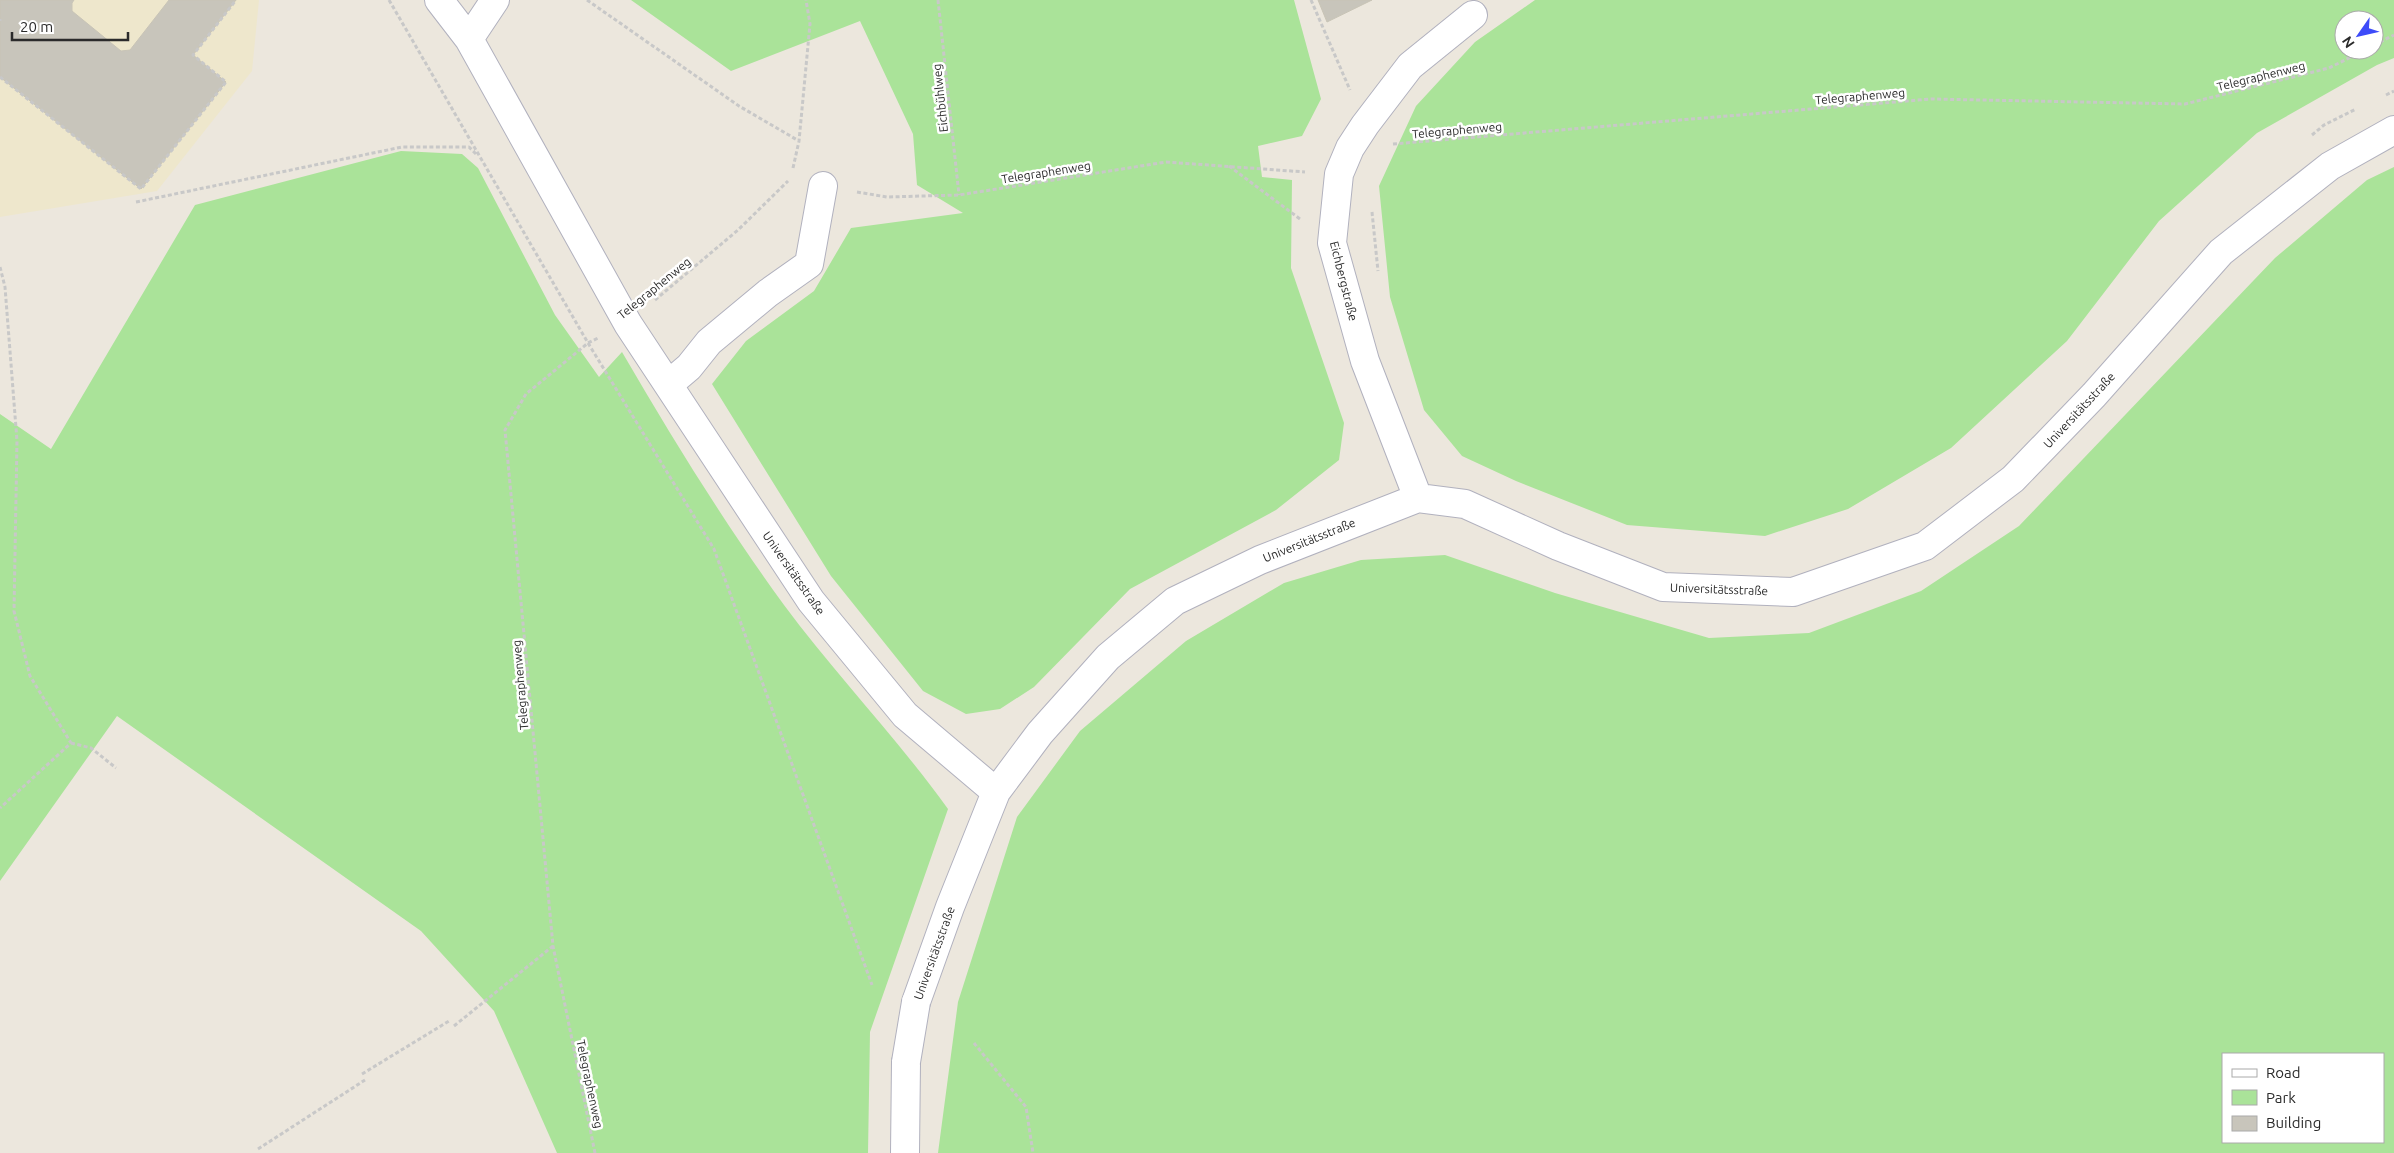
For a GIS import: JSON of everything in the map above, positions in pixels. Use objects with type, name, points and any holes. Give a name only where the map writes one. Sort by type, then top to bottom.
[{"type":"street","name":"Universitätsstraße","points":[[439,0],[469,39],[628,324],[811,601],[905,715],[996,792]]},
{"type":"street","points":[[469,39],[495,0]]},
{"type":"street","name":"Eichbergstraße","points":[[1418,498],[1365,361],[1332,243],[1339,174],[1350,148],[1365,125],[1410,66],[1473,15]]},
{"type":"street","name":"Universitätsstraße","points":[[905,1153],[906,1062],[916,1002],[950,907],[996,792],[1040,733],[1108,657],[1175,601],[1260,560],[1418,498],[1465,504],[1558,546],[1663,587],[1793,592],[1925,546],[2013,479],[2094,395],[2221,252],[2330,166],[2394,130]]},
{"type":"street","points":[[669,384],[689,368],[708,342],[809,264],[823,186]]},
{"type":"path","points":[[0,77],[141,190],[226,82],[193,55],[236,0]]},
{"type":"path","points":[[389,0],[588,343],[714,549],[872,985]]},
{"type":"path","points":[[587,0],[740,106],[800,141]]},
{"type":"path","points":[[790,178],[800,141],[810,24],[806,0]]},
{"type":"path","name":"Eichbühlweg","points":[[938,0],[959,194]]},
{"type":"path","points":[[1311,0],[1365,125]]},
{"type":"path","name":"Telegraphenweg","points":[[1350,148],[1931,99],[2185,104],[2329,68],[2345,60]]},
{"type":"path","points":[[2385,95],[2394,91]]},
{"type":"path","points":[[2309,137],[2324,125],[2359,108]]},
{"type":"path","points":[[136,202],[402,147],[469,147],[480,158]]},
{"type":"path","name":"Telegraphenweg","points":[[595,1153],[553,946],[505,430],[526,394],[588,343],[628,324],[738,230],[790,178],[823,186],[887,197],[959,194],[1166,162],[1339,174]]},
{"type":"path","points":[[1228,166],[1332,243]]},
{"type":"path","points":[[1372,210],[1378,278]]},
{"type":"path","points":[[0,267],[5,287],[17,441],[14,611],[30,676],[71,743],[91,748],[116,768]]},
{"type":"path","points":[[0,808],[71,743]]},
{"type":"path","points":[[454,1026],[553,946]]},
{"type":"path","points":[[362,1074],[449,1021]]},
{"type":"path","points":[[974,1043],[1026,1106],[1033,1153]]},
{"type":"path","points":[[258,1149],[365,1080]]},
{"type":"shaded area","points":[[0,0],[259,0],[252,71],[157,191],[0,217]]},
{"type":"green space","points":[[631,0],[1294,0],[1321,99],[1302,136],[1258,146],[1262,177],[1292,180],[1291,268],[1344,423],[1339,460],[1276,510],[1130,589],[1034,687],[1000,709],[966,714],[923,691],[831,576],[712,384],[746,341],[814,291],[851,228],[963,213],[917,185],[913,134],[860,21],[731,71]]},
{"type":"green space","points":[[1535,0],[2394,0],[2394,58],[2377,65],[2257,133],[2159,221],[2067,341],[1951,448],[1848,509],[1765,536],[1627,525],[1516,481],[1462,456],[1424,410],[1390,297],[1379,186],[1416,106],[1475,42]]},
{"type":"green space","points":[[401,151],[462,154],[478,168],[555,315],[599,377],[622,352],[700,480],[784,605],[948,809],[870,1032],[868,1153],[557,1153],[494,1011],[421,931],[117,716],[0,881],[0,414],[51,449],[195,205]]},
{"type":"green space","points":[[2394,167],[2394,1153],[938,1153],[958,1002],[1017,817],[1080,731],[1186,641],[1284,583],[1361,560],[1445,555],[1555,593],[1709,638],[1809,633],[1921,591],[2019,526],[2275,258],[2367,180]]},
{"type":"building","points":[[0,0],[74,0],[72,11],[121,51],[130,50],[169,0],[236,0],[193,55],[226,82],[141,189],[0,77]]},
{"type":"building","points":[[1318,0],[1372,0],[1327,22]]}]
